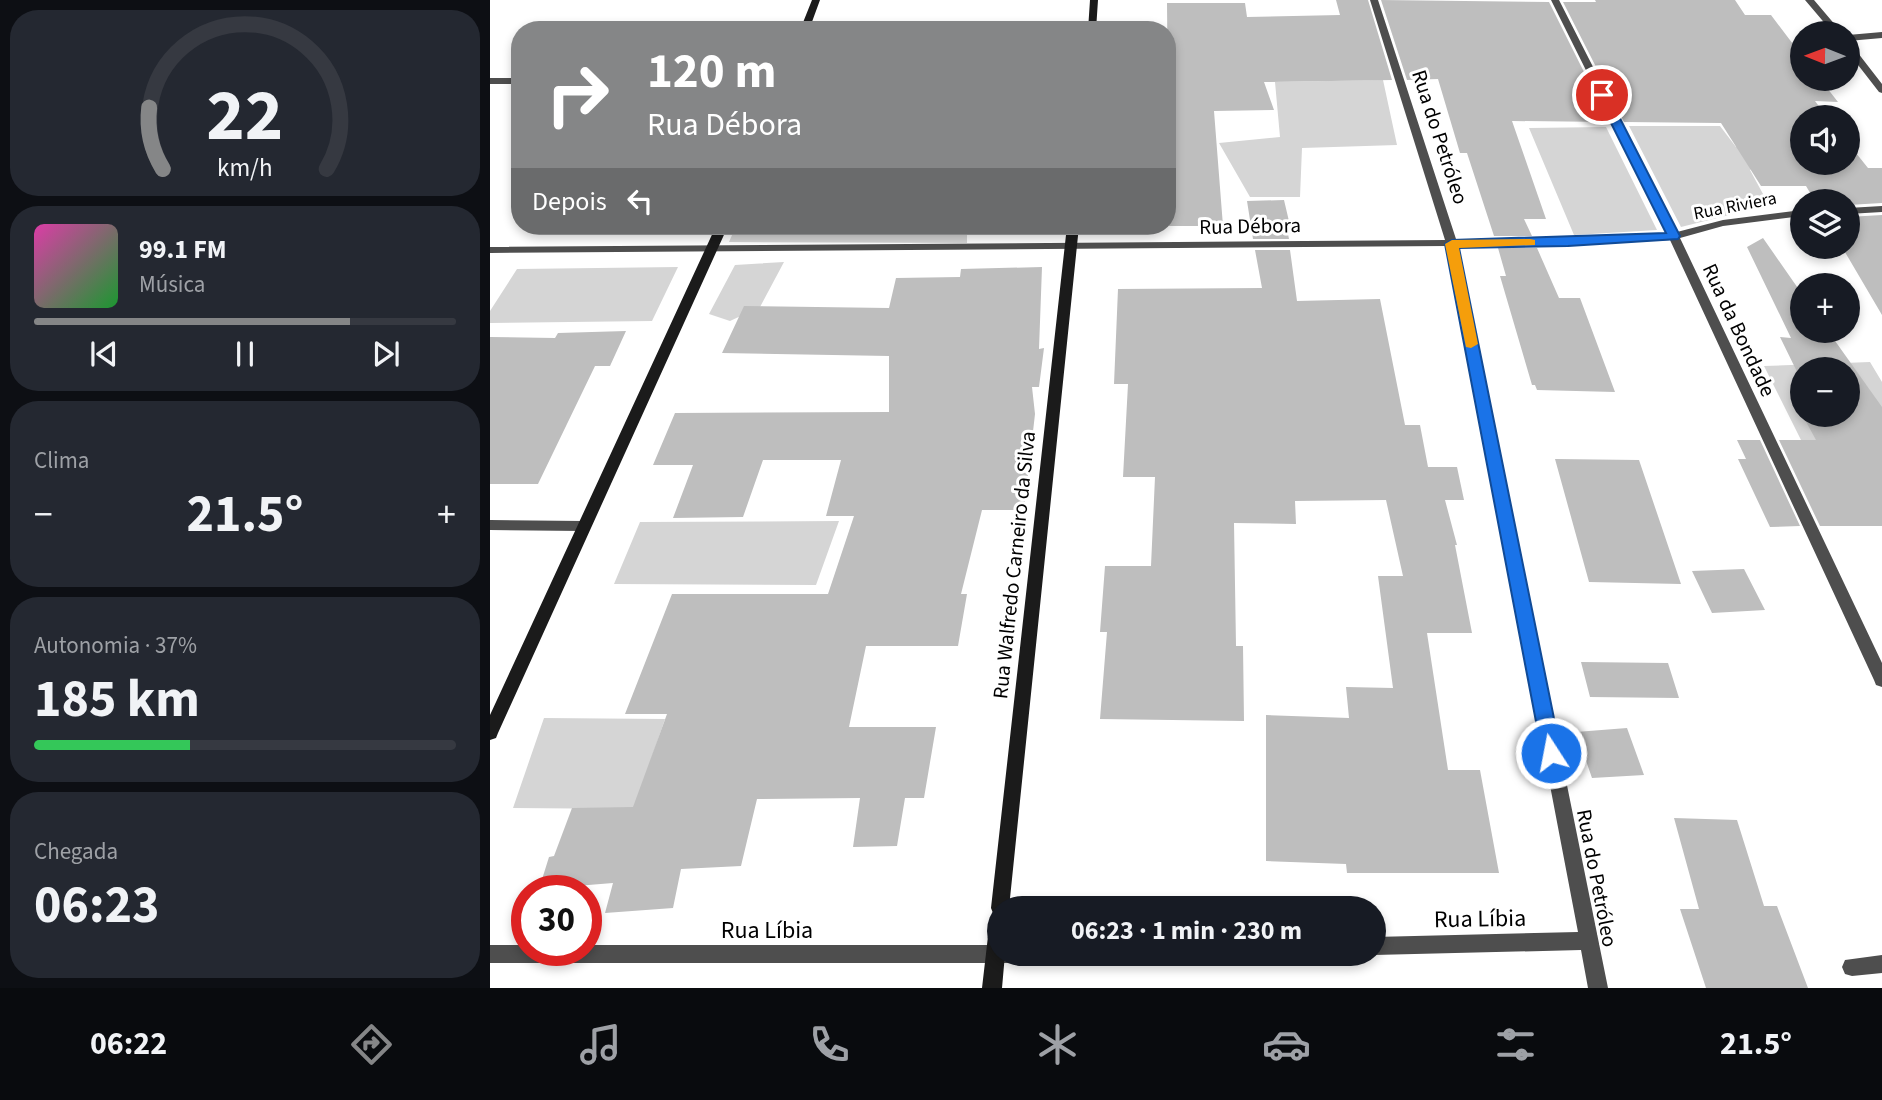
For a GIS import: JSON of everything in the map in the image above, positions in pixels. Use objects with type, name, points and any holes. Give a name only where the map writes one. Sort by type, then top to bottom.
[{"type":"main road","points":[[808,21],[816,0]]},
{"type":"main road","points":[[1092,21],[1094,0]]},
{"type":"main road","points":[[490,733],[718,235]]},
{"type":"main road","name":"Rua Walfredo Carneiro da Silva","points":[[1001,896],[1072,235]]},
{"type":"main road","points":[[992,988],[994,966]]},
{"type":"street","name":"Rua do Petróleo","points":[[1374,0],[1452,244],[1598,988]]},
{"type":"street","name":"Rua da Bondade","points":[[1555,0],[1674,236],[1882,680]]},
{"type":"street","points":[[1809,0],[1827,21]]},
{"type":"street","points":[[1860,37],[1882,35]]},
{"type":"street","points":[[1860,62],[1882,90]]},
{"type":"street","points":[[490,81],[511,81]]},
{"type":"street","points":[[1860,210],[1882,209]]},
{"type":"street","name":"Rua Riviera","points":[[1674,236],[1723,223],[1790,215]]},
{"type":"street","name":"Rua Débora","points":[[490,250],[1452,244],[1568,242],[1674,236]]},
{"type":"street","points":[[490,525],[583,526]]},
{"type":"street","name":"Rua Líbia","points":[[1386,946],[1588,941]]},
{"type":"street","name":"Rua Líbia","points":[[490,954],[987,955]]},
{"type":"street","points":[[1852,967],[1882,964]]},
{"type":"shaded area","points":[[1383,80],[1397,145],[1302,148],[1300,197],[1250,197],[1219,143],[1280,137],[1275,82]]},
{"type":"shaded area","points":[[1629,126],[1720,126],[1736,147],[1781,140],[1750,170],[1769,205],[1681,227]]},
{"type":"shaded area","points":[[1606,127],[1657,230],[1574,235],[1529,128]]},
{"type":"shaded area","points":[[732,235],[967,235],[967,243],[729,242]]},
{"type":"shaded area","points":[[784,262],[760,307],[730,321],[709,314],[735,265]]},
{"type":"shaded area","points":[[678,267],[652,321],[490,323],[490,311],[517,269]]},
{"type":"shaded area","points":[[1860,362],[1870,362],[1882,382],[1882,444],[1807,452],[1794,427],[1860,427]]},
{"type":"shaded area","points":[[1790,365],[1790,418],[1764,366]]},
{"type":"shaded area","points":[[839,521],[816,585],[614,584],[640,522]]},
{"type":"shaded area","points":[[544,718],[665,719],[634,809],[513,808]]},
{"type":"building","points":[[1336,0],[1368,0],[1392,80],[1264,82],[1274,110],[1214,111],[1223,226],[1176,226],[1176,21],[1167,21],[1167,3],[1245,3],[1247,17],[1340,15]]},
{"type":"building","points":[[1381,0],[1549,2],[1609,122],[1512,121],[1546,219],[1524,219],[1532,236],[1494,236],[1467,153],[1460,153],[1438,79],[1407,80]]},
{"type":"building","points":[[1595,0],[1735,0],[1745,15],[1771,15],[1790,40],[1790,91],[1829,91],[1838,102],[1815,101],[1818,105],[1790,105],[1790,175],[1860,175],[1860,158],[1868,168],[1882,168],[1882,203],[1860,204],[1860,189],[1761,186],[1721,123],[1624,122],[1563,2],[1596,2]]},
{"type":"building","points":[[1284,200],[1292,234],[1288,234],[1289,239],[1253,239],[1247,201]]},
{"type":"building","points":[[1882,215],[1882,315],[1860,278],[1860,273],[1857,273],[1849,259],[1860,259],[1860,216]]},
{"type":"building","points":[[1763,238],[1790,277],[1790,336],[1747,247]]},
{"type":"building","points":[[1498,248],[1537,248],[1559,298],[1580,298],[1615,392],[1537,390],[1535,385],[1532,385],[1500,276],[1506,276]]},
{"type":"building","points":[[1255,250],[1290,250],[1297,301],[1380,299],[1405,425],[1420,425],[1428,467],[1457,467],[1464,500],[1445,500],[1457,545],[1472,633],[1427,633],[1448,770],[1480,770],[1499,873],[1347,873],[1346,864],[1266,861],[1266,715],[1349,718],[1346,687],[1393,688],[1378,576],[1403,576],[1386,500],[1295,501],[1296,524],[1234,523],[1236,646],[1243,646],[1244,721],[1100,719],[1107,632],[1100,632],[1105,566],[1151,566],[1155,477],[1123,477],[1128,384],[1114,384],[1118,289],[1262,288]]},
{"type":"building","points":[[1042,267],[1039,349],[1044,348],[1039,387],[1032,387],[1035,414],[1024,510],[982,510],[961,594],[967,594],[958,646],[866,646],[849,727],[936,727],[924,798],[905,798],[897,846],[853,847],[860,798],[757,799],[741,866],[681,869],[673,908],[605,913],[613,883],[602,884],[602,875],[543,875],[549,857],[554,856],[572,808],[633,807],[667,714],[625,714],[672,594],[828,594],[854,516],[826,516],[841,460],[763,460],[743,517],[673,518],[693,465],[653,465],[675,413],[889,412],[889,356],[722,353],[744,306],[889,308],[896,278],[960,277],[961,269]]},
{"type":"building","points":[[626,331],[610,366],[595,366],[538,484],[490,484],[490,337],[555,338],[558,333]]},
{"type":"building","points":[[1780,337],[1790,338],[1790,343],[1837,343],[1846,357],[1790,357]]},
{"type":"building","points":[[1860,376],[1882,407],[1882,526],[1820,526],[1779,440],[1816,440],[1809,427],[1860,427]]},
{"type":"building","points":[[1737,440],[1760,440],[1800,526],[1770,527],[1738,459],[1746,459]]},
{"type":"building","points":[[1555,459],[1639,460],[1681,584],[1589,582]]},
{"type":"building","points":[[1744,569],[1765,610],[1712,613],[1692,571]]},
{"type":"building","points":[[1581,662],[1668,663],[1679,698],[1590,697]]},
{"type":"building","points":[[1627,728],[1644,775],[1592,778],[1576,732]]},
{"type":"building","points":[[1674,818],[1737,820],[1764,906],[1777,906],[1808,988],[1706,988],[1680,909],[1699,909]]},
{"type":"slow traffic","points":[[1471,344],[1452,244],[1530,243]]},
{"type":"route","points":[[1551,753],[1452,244],[1568,242],[1674,236],[1602,95]]}]
